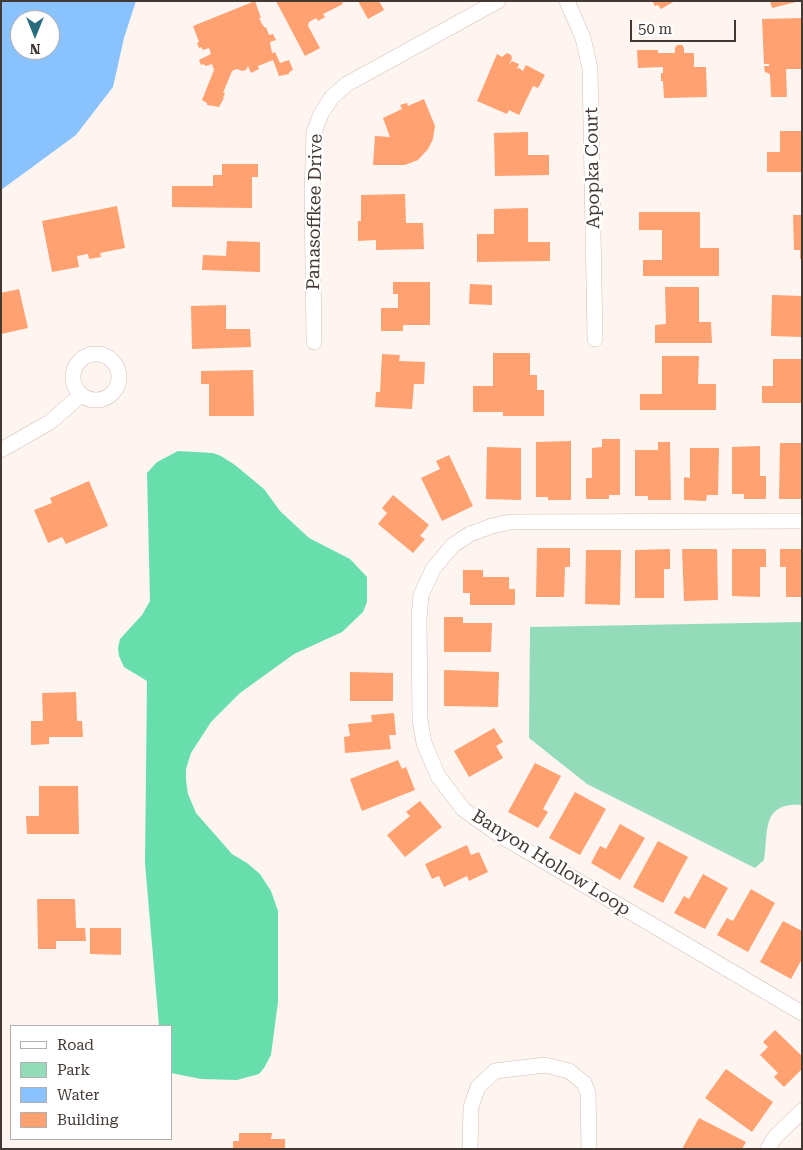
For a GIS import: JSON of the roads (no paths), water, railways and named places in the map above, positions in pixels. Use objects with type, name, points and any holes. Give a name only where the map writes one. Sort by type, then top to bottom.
[{"type":"street","name":"Panasoffkee Drive","points":[[314,342],[312,194],[314,132],[321,114],[332,98],[347,84],[498,1]]},
{"type":"street","name":"Apopka Court","points":[[567,1],[583,38],[590,68],[593,139],[595,339]]},
{"type":"street","points":[[1,450],[50,422],[81,395]]},
{"type":"street","name":"Banyon Hollow Loop","points":[[802,521],[510,522],[492,526],[470,534],[453,545],[433,568],[421,594],[419,618],[420,720],[424,743],[438,776],[463,809],[498,834],[802,1013]]},
{"type":"street","points":[[470,1149],[471,1107],[478,1087],[496,1071],[545,1065],[569,1071],[584,1083],[588,1093],[589,1149]]},
{"type":"street","points":[[768,1149],[775,1137],[802,1111]]},
{"type":"water","points":[[1,1],[136,1],[124,38],[113,87],[76,135],[1,190]]}]
